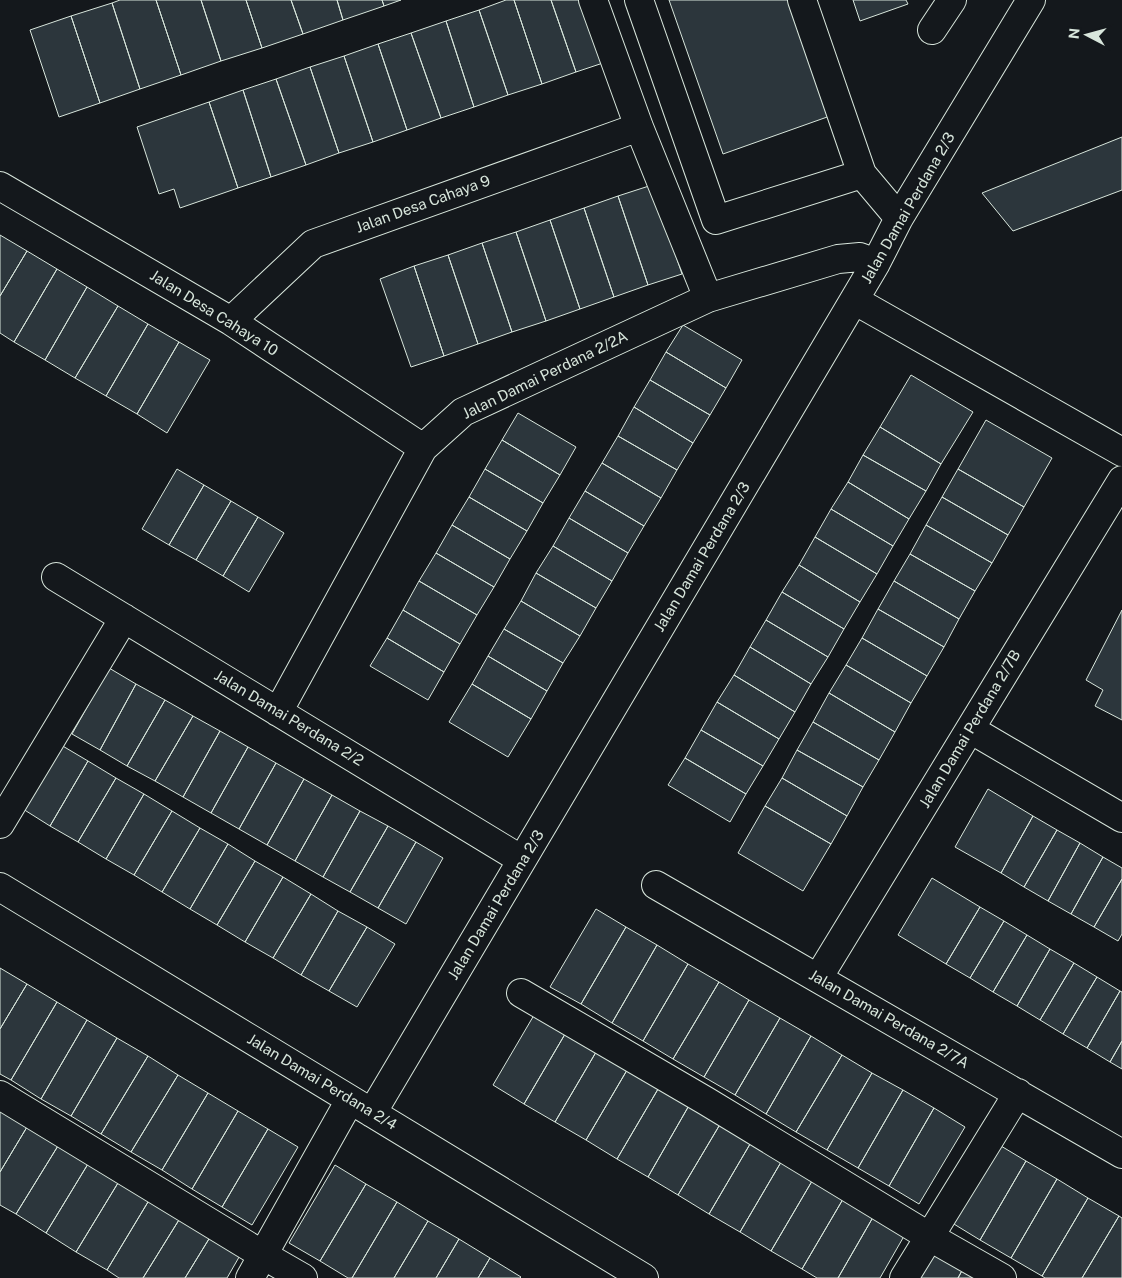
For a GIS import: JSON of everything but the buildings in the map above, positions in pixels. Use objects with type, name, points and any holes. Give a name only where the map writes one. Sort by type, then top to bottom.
[{"type":"street","points":[[593,0],[639,127],[708,298]]},
{"type":"street","points":[[639,0],[716,220],[862,174]]},
{"type":"street","points":[[802,0],[862,174],[899,218]]},
{"type":"street","points":[[932,30],[952,0]]},
{"type":"street","name":"Jalan Damai Perdana 2/3","points":[[257,1267],[522,860],[876,263],[899,218],[1032,0]]},
{"type":"street","name":"Jalan Desa Cahaya 9","points":[[232,322],[313,244],[639,127]]},
{"type":"street","name":"Jalan Desa Cahaya 10","points":[[0,186],[232,322],[423,448]]},
{"type":"street","name":"Jalan Damai Perdana 2/2A","points":[[278,712],[423,448],[463,412],[708,298],[838,259],[860,257],[876,263]]},
{"type":"street","points":[[854,300],[1122,452]]},
{"type":"street","name":"Jalan Damai Perdana 2/7B","points":[[818,978],[1122,480]]},
{"type":"street","name":"Jalan Damai Perdana 2/2","points":[[56,577],[522,860]]},
{"type":"street","points":[[0,824],[124,618]]},
{"type":"street","points":[[970,729],[1122,818]]},
{"type":"street","name":"Jalan Damai Perdana 2/7A","points":[[656,885],[1122,1154]]},
{"type":"street","name":"Jalan Damai Perdana 2/4","points":[[0,887],[644,1278]]},
{"type":"street","points":[[521,993],[1002,1278]]},
{"type":"street","points":[[904,1278],[1018,1093]]},
{"type":"street","points":[[0,1095],[257,1267],[303,1278]]}]
